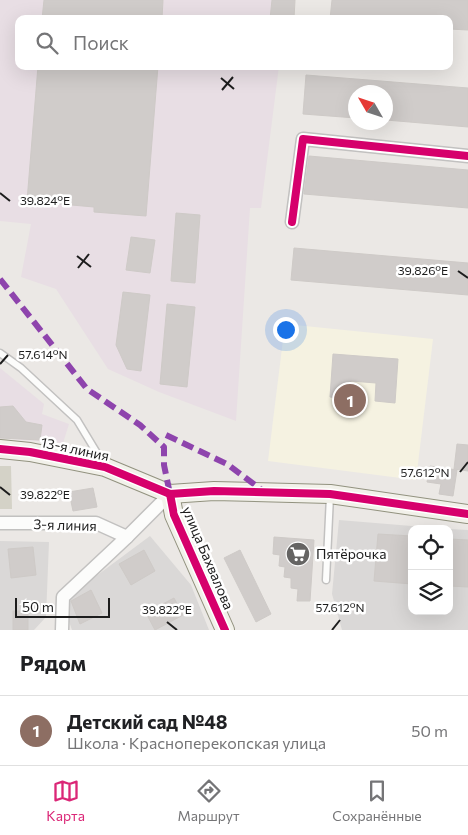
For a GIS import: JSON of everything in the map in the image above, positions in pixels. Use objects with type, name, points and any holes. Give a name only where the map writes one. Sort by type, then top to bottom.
[{"type":"street","points":[[292,222],[303,139],[468,156]]},
{"type":"street","name":"13-я линия","points":[[0,449],[30,452],[105,466],[170,494]]},
{"type":"street","points":[[62,630],[63,597],[170,494],[214,491],[330,494],[468,514]]},
{"type":"street","name":"улица Бахвалова","points":[[170,494],[174,515],[225,630]]},
{"type":"street","name":"3-я линия","points":[[0,523],[96,523],[127,537]]},
{"type":"lane","points":[[0,353],[21,368],[77,420],[105,466]]},
{"type":"lane","points":[[326,580],[330,494]]},
{"type":"shaded area","points":[[0,0],[296,0],[287,4],[286,15],[15,15],[15,70],[278,70],[261,208],[250,208],[236,421],[159,392],[108,369],[56,289],[21,277],[31,224],[0,221]]},
{"type":"shaded area","points":[[285,324],[433,339],[416,480],[268,461]]},
{"type":"shaded area","points":[[0,368],[44,404],[42,414],[69,424],[63,443],[0,438]]},
{"type":"shaded area","points":[[0,466],[11,466],[12,509],[0,509]]},
{"type":"shaded area","points":[[339,520],[408,526],[408,615],[453,615],[453,529],[468,530],[468,630],[342,630],[332,594]]},
{"type":"shaded area","points":[[150,536],[191,585],[209,630],[72,630],[64,607],[68,597]]},
{"type":"shaded area","points":[[0,541],[49,542],[46,617],[34,630],[0,630]]},
{"type":"building","points":[[44,0],[163,0],[162,15],[42,15]]},
{"type":"building","points":[[272,0],[295,0],[294,15],[270,15]]},
{"type":"building","points":[[332,0],[468,0],[468,30],[453,29],[453,15],[330,15]]},
{"type":"building","points":[[38,70],[158,70],[146,216],[94,212],[94,207],[27,201]]},
{"type":"building","points":[[306,75],[468,88],[468,127],[393,121],[393,85],[348,85],[348,117],[303,114]]},
{"type":"building","points":[[309,156],[468,170],[468,208],[304,194]]},
{"type":"building","points":[[176,213],[200,215],[195,283],[171,281]]},
{"type":"building","points":[[131,237],[155,240],[150,273],[126,270]]},
{"type":"building","points":[[294,248],[468,263],[468,295],[291,280]]},
{"type":"building","points":[[123,292],[150,295],[141,371],[127,369],[116,345]]},
{"type":"building","points":[[167,304],[195,307],[187,387],[160,384]]},
{"type":"building","points":[[333,354],[398,359],[395,403],[375,401],[376,383],[351,381],[350,399],[330,397]]},
{"type":"building","points":[[13,406],[26,422],[42,425],[40,440],[0,438],[0,407]]},
{"type":"building","points":[[457,444],[468,445],[468,471],[454,469]]},
{"type":"building","points":[[430,466],[457,470],[453,496],[439,494],[441,484],[427,482]]},
{"type":"building","points":[[93,488],[97,507],[73,511],[69,492]]},
{"type":"building","points":[[378,534],[408,536],[408,584],[374,581]]},
{"type":"building","points":[[274,537],[314,540],[310,601],[297,601],[298,589],[291,588],[291,578],[284,577],[285,567],[279,566],[280,555],[273,554]]},
{"type":"building","points":[[453,539],[468,540],[468,587],[453,586]]},
{"type":"building","points":[[33,547],[36,575],[11,578],[8,549]]},
{"type":"building","points":[[144,550],[155,571],[131,585],[119,564]]},
{"type":"building","points":[[240,550],[271,614],[256,622],[224,558]]},
{"type":"building","points":[[91,590],[102,613],[80,624],[71,601]]},
{"type":"building","points":[[174,598],[183,615],[155,630],[146,613]]},
{"type":"building","points":[[13,611],[28,611],[28,630],[13,630]]},
{"type":"marked path","points":[[0,279],[87,389],[140,425],[164,447],[164,465],[170,494]]},
{"type":"marked path","points":[[166,435],[227,464],[263,491]]},
{"type":"cycle path","points":[[292,222],[303,139],[468,156]]},
{"type":"cycle path","points":[[0,449],[30,452],[105,467],[170,494],[214,491],[330,494],[468,514]]},
{"type":"cycle path","points":[[170,494],[174,515],[225,630]]},
{"type":"place","name":"Детский сад №48","points":[[350,400]]},
{"type":"place","name":"Пятёрочка","points":[[298,554]]}]
